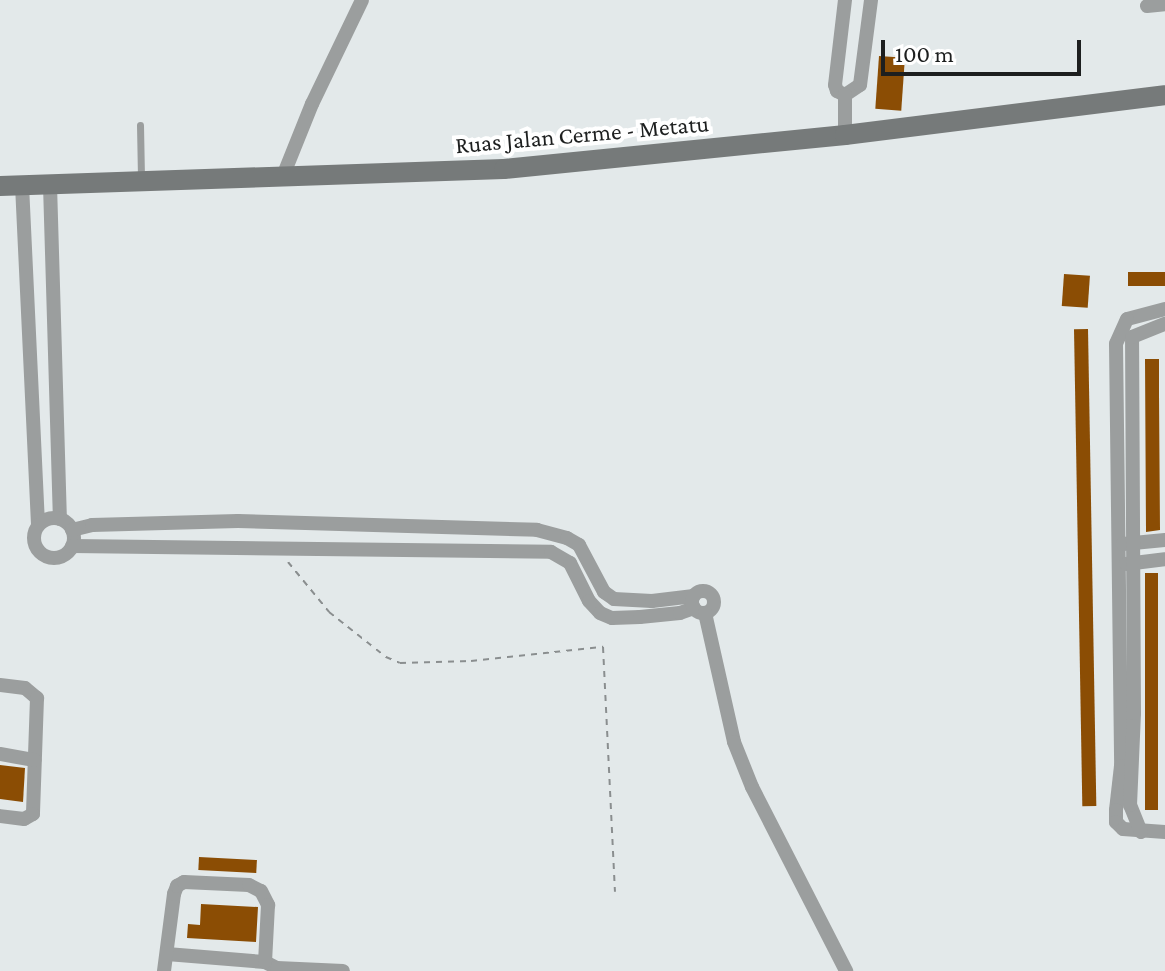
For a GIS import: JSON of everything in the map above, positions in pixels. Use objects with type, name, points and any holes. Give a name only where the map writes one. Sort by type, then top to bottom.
[{"type":"main road","name":"Ruas Jalan Cerme - Metatu","points":[[0,186],[504,169],[845,135],[1165,95]]},
{"type":"street","points":[[283,176],[312,104],[362,0]]},
{"type":"street","points":[[1147,6],[1165,4]]},
{"type":"street","points":[[844,6],[870,6],[860,85],[845,95],[837,91],[835,85],[844,6]]},
{"type":"street","points":[[845,95],[845,135]]},
{"type":"street","points":[[22,185],[33,368],[38,526],[34,541],[43,555],[60,557],[72,546],[551,552],[570,563],[589,601],[600,613],[612,618],[680,613],[698,606]]},
{"type":"street","points":[[50,185],[58,366],[60,519]]},
{"type":"street","points":[[1165,309],[1136,315],[1116,344],[1125,544],[1121,766],[1116,822],[1123,829],[1165,832]]},
{"type":"street","points":[[1127,332],[1165,324]]},
{"type":"street","points":[[33,368],[58,366]]},
{"type":"street","points":[[38,526],[44,520],[60,519],[72,530],[72,546]]},
{"type":"street","points":[[72,530],[105,524],[238,521],[277,525],[537,530],[567,538],[579,545],[604,592],[614,599],[698,606]]},
{"type":"street","points":[[277,525],[278,548]]},
{"type":"street","points":[[1125,544],[1165,540]]},
{"type":"street","points":[[1125,564],[1165,559]]},
{"type":"street","points":[[698,606],[734,742],[752,787],[845,971]]},
{"type":"street","points":[[0,685],[25,688],[37,698],[33,814],[21,819],[0,816]]},
{"type":"street","points":[[0,754],[34,760]]},
{"type":"street","points":[[164,971],[177,886],[184,882],[249,885],[261,891],[268,905],[273,967]]},
{"type":"street","points":[[167,954],[273,967],[343,971]]},
{"type":"street","points":[[224,971],[246,963]]},
{"type":"lane","points":[[140,125],[141,181]]},
{"type":"path","points":[[278,548],[329,612],[386,657],[400,663],[471,661],[603,647],[615,892]]},
{"type":"building","points":[[879,56],[905,58],[901,111],[875,109]]},
{"type":"building","points":[[1128,272],[1165,272],[1165,286],[1128,286]]},
{"type":"building","points":[[1064,274],[1090,276],[1088,308],[1062,306]]},
{"type":"building","points":[[1074,329],[1088,329],[1096,806],[1082,806]]},
{"type":"building","points":[[1145,359],[1159,359],[1160,530],[1146,532]]},
{"type":"building","points":[[1145,573],[1158,573],[1158,810],[1145,810]]},
{"type":"building","points":[[0,765],[25,768],[23,802],[0,799]]},
{"type":"building","points":[[199,857],[257,860],[256,873],[198,870]]},
{"type":"building","points":[[201,904],[258,907],[256,942],[187,938],[188,924],[200,925]]}]
